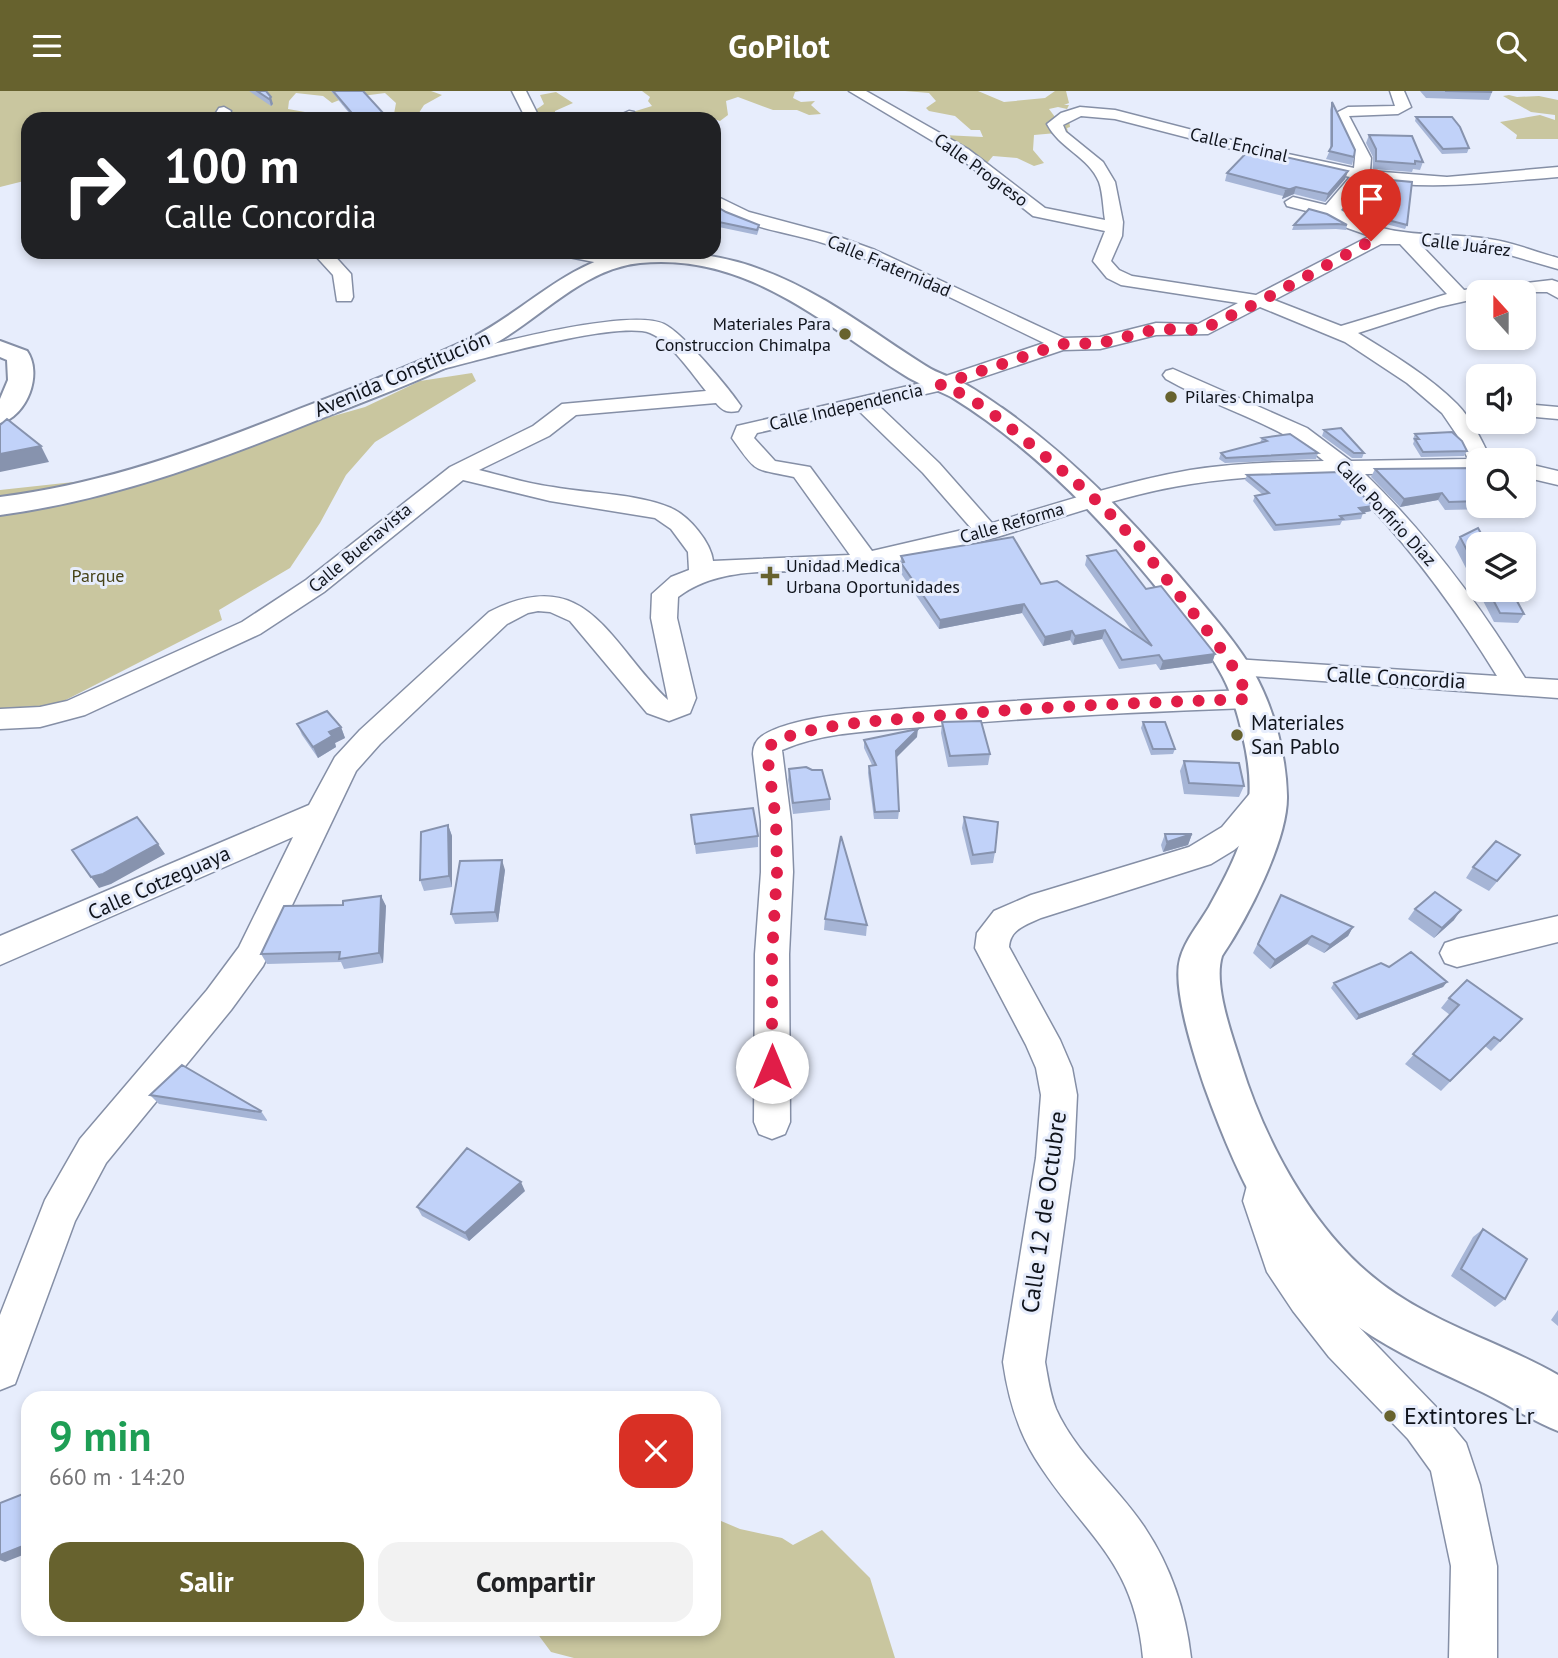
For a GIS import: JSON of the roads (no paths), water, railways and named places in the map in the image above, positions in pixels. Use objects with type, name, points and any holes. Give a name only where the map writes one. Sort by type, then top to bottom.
[{"type":"main road","name":"Avenida Constitución","points":[[0,506],[92,490],[197,459],[423,368],[495,335],[571,279],[614,261],[626,259]]},
{"type":"main road","name":"Avenida Constitución","points":[[686,259],[718,264],[771,281],[805,298],[940,385],[957,390],[990,412],[1095,499],[1155,564],[1241,683],[1260,732],[1268,793],[1267,824],[1225,913],[1203,951],[1197,969],[1214,1050],[1265,1175],[1289,1217],[1331,1272],[1366,1303],[1400,1324],[1525,1384],[1558,1405]]},
{"type":"main road","points":[[0,348],[18,356],[22,370],[20,384],[11,404],[0,415]]},
{"type":"street","name":"Calle Progreso","points":[[856,91],[962,152],[1039,212],[1113,227]]},
{"type":"street","points":[[1332,212],[1334,205],[1362,174],[1363,158],[1341,114],[1356,105],[1402,109],[1403,104],[1397,91]]},
{"type":"street","points":[[525,92],[531,112]]},
{"type":"street","name":"Calle Encinal","points":[[1113,227],[1107,182],[1097,165],[1060,134],[1055,124],[1059,119],[1075,112],[1116,115],[1362,174],[1442,182],[1558,172]]},
{"type":"street","points":[[1351,135],[1372,136]]},
{"type":"street","points":[[1293,202],[1332,212],[1345,221],[1369,230],[1405,239],[1459,295]]},
{"type":"street","name":"Calle Fraternidad","points":[[721,207],[863,252],[1061,344]]},
{"type":"street","points":[[1113,227],[1113,236],[1102,261],[1119,278],[1261,301],[1340,333],[1389,361],[1450,409],[1474,448]]},
{"type":"street","name":"Calle Juárez","points":[[940,385],[1061,344],[1101,343],[1156,329],[1201,330],[1261,301],[1371,241],[1405,239],[1490,244],[1557,277]]},
{"type":"street","points":[[328,259],[342,274],[344,296]]},
{"type":"street","points":[[604,259],[614,261]]},
{"type":"street","points":[[1536,281],[1557,277]]},
{"type":"street","points":[[1340,333],[1466,294]]},
{"type":"street","name":"Calle Independencia","points":[[423,368],[576,332],[646,326],[657,328],[673,340],[750,428],[940,385]]},
{"type":"street","name":"Calle Porfirio Díaz","points":[[1173,375],[1215,397],[1291,429],[1323,449],[1346,468],[1397,520],[1440,571],[1478,622],[1516,685]]},
{"type":"street","name":"Calle Buenavista","points":[[0,719],[40,717],[75,708],[251,628],[305,594],[430,491],[458,472],[541,432],[576,407],[721,396]]},
{"type":"street","points":[[863,403],[931,468],[987,532]]},
{"type":"street","points":[[1450,409],[1466,409]]},
{"type":"street","points":[[1536,411],[1558,413]]},
{"type":"street","points":[[750,428],[745,431],[743,438],[763,463],[802,472],[866,560]]},
{"type":"street","name":"Calle Reforma","points":[[318,814],[345,764],[370,737],[489,626],[521,606],[555,604],[579,615],[657,706],[669,711],[680,706],[682,698],[663,604],[670,588],[702,572],[739,565],[834,564],[930,550],[1095,499],[1168,481],[1237,471],[1466,466]]},
{"type":"street","points":[[458,472],[550,494],[635,506],[663,513],[679,524],[700,551],[702,572]]},
{"type":"street","points":[[1536,473],[1558,478]]},
{"type":"street","name":"Calle Concordia","points":[[772,1122],[772,954],[777,872],[776,821],[767,765],[768,748],[779,740],[877,721],[1241,683],[1516,685],[1558,689]]},
{"type":"street","name":"Calle 12 de Octubre","points":[[1167,1658],[1157,1602],[1144,1569],[1127,1542],[1043,1435],[1026,1389],[1024,1361],[1055,1158],[1059,1095],[1054,1068],[1042,1040],[992,948],[993,933],[1005,920],[1031,908],[1185,862],[1206,853],[1244,828],[1268,793]]},
{"type":"street","points":[[0,1369],[59,1213],[93,1151],[219,1000],[251,957],[269,925],[318,814]]},
{"type":"street","name":"Calle Cotzeguaya","points":[[0,951],[318,814]]},
{"type":"street","points":[[1457,953],[1558,929]]},
{"type":"street","points":[[1265,1175],[1262,1201],[1274,1240],[1287,1268],[1344,1342],[1423,1424],[1450,1459],[1474,1566],[1473,1658]]},
{"type":"place","name":"Materiales Para Construccion Chimalpa","points":[[845,334]]},
{"type":"place","name":"Pilares Chimalpa","points":[[1171,397]]},
{"type":"place","name":"Unidad Medica Urbana Oportunidades","points":[[770,576]]},
{"type":"place","name":"Materiales San Pablo","points":[[1237,735]]},
{"type":"place","name":"Extintores Lr","points":[[1390,1416]]},
{"type":"park label","name":"Parque","points":[[98,576]]}]
